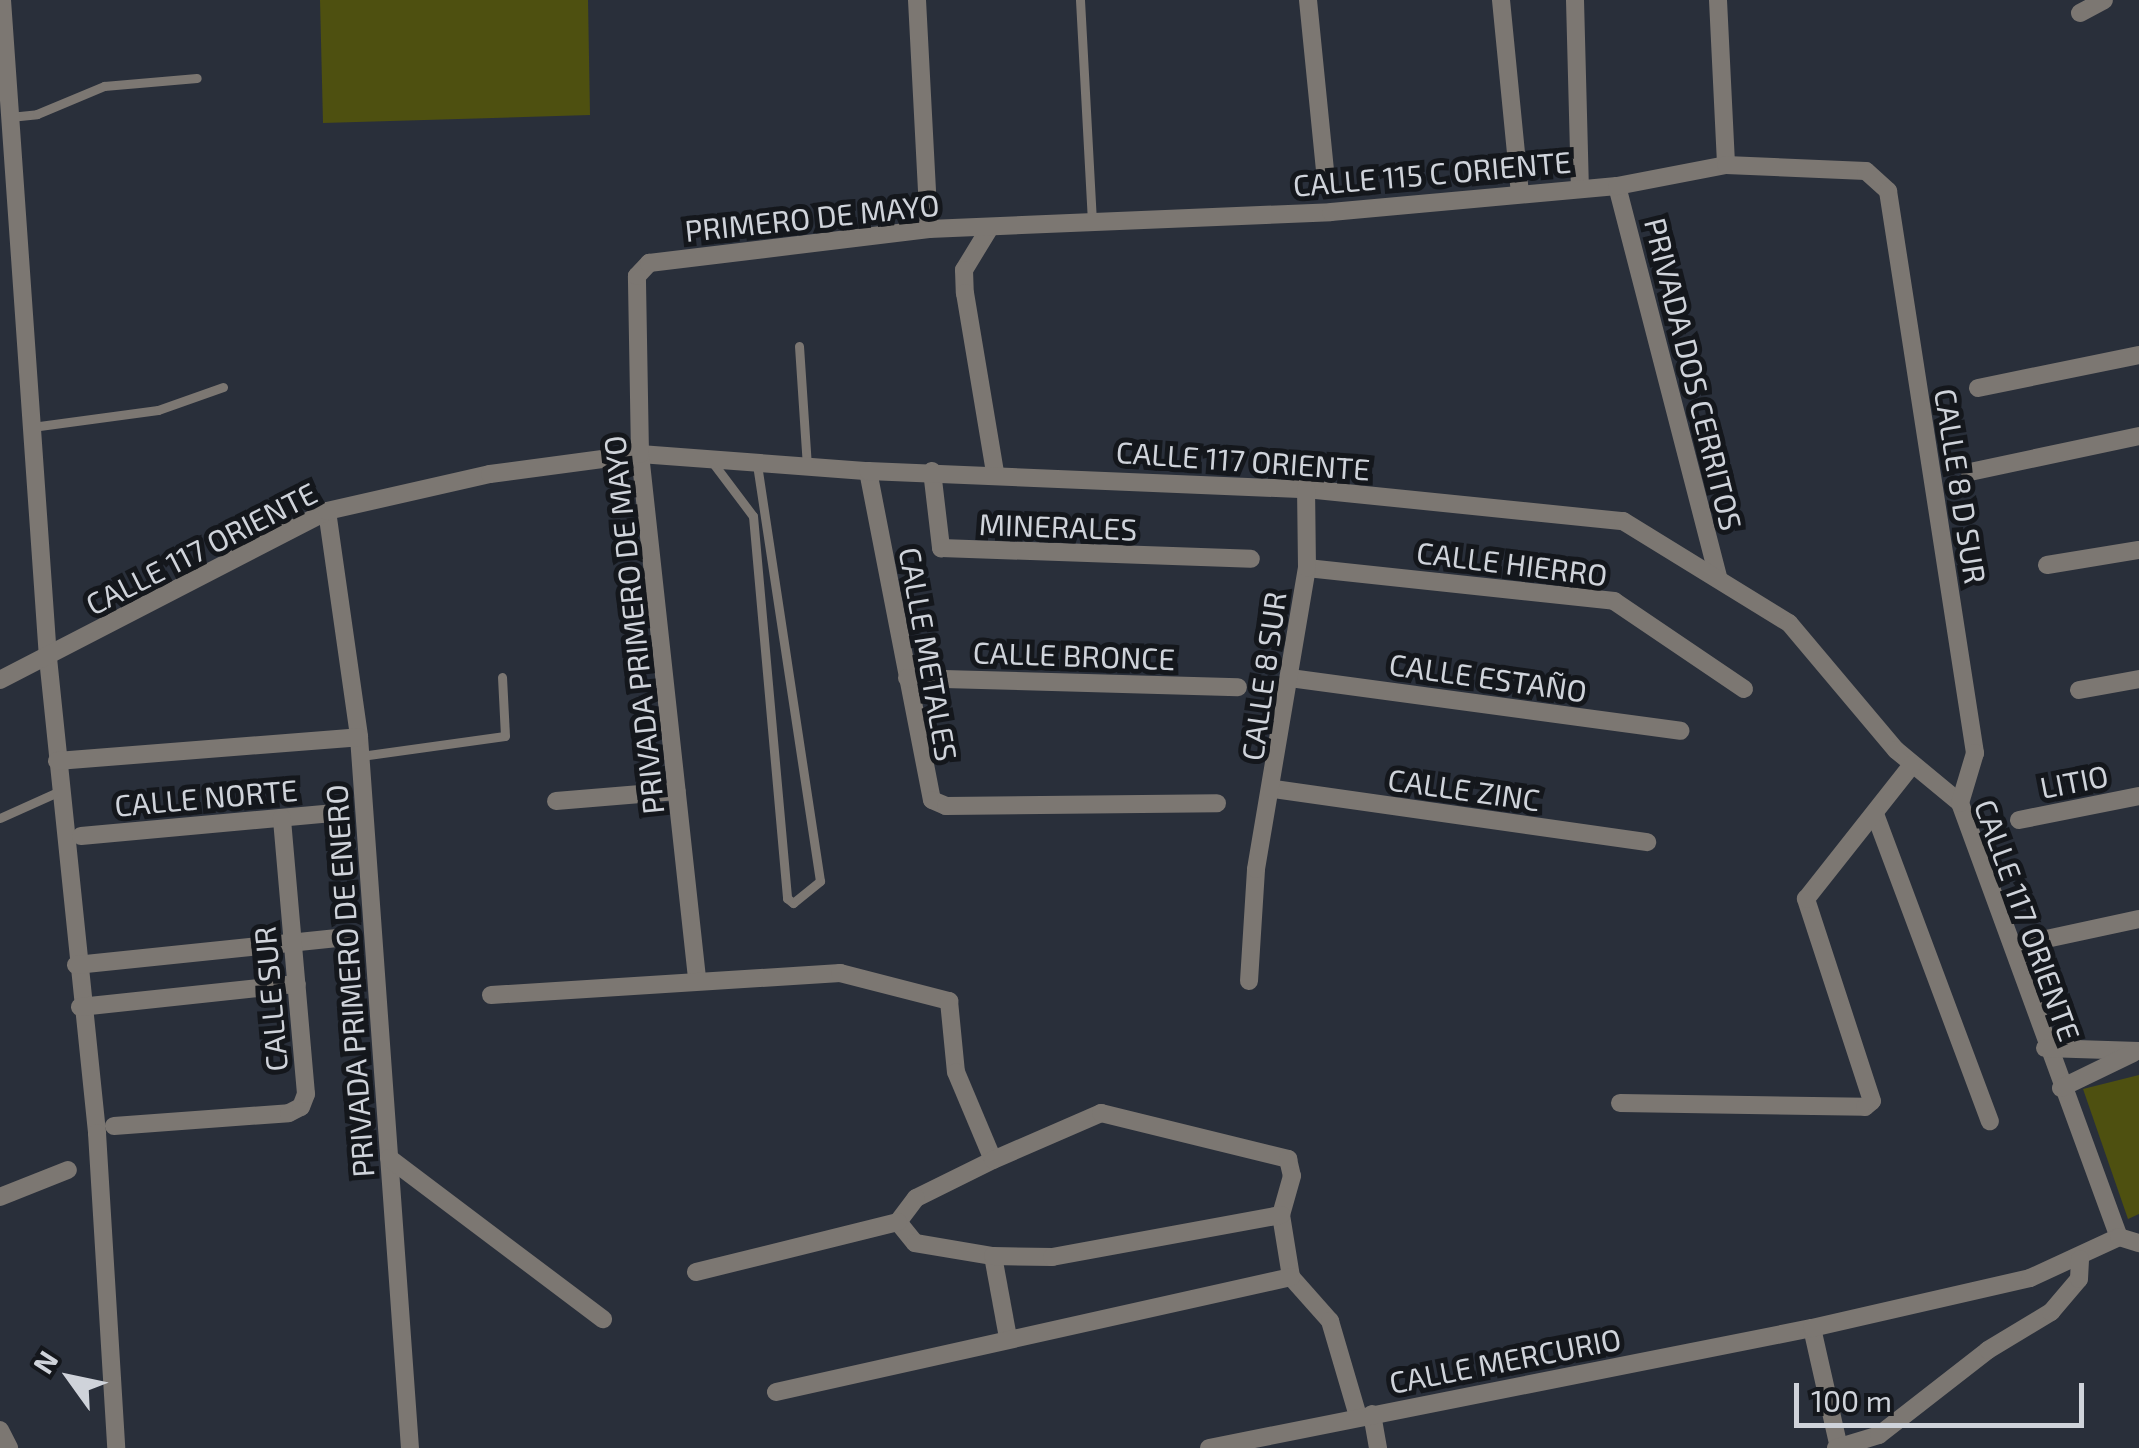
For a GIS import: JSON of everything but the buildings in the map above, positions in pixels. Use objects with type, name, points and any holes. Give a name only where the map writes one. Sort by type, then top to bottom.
[{"type":"street","points":[[2,0],[48,658],[80,1006],[98,1133],[116,1448]]},
{"type":"street","points":[[917,0],[930,229]]},
{"type":"street","points":[[1312,0],[1326,179]]},
{"type":"street","points":[[1501,0],[1520,194]]},
{"type":"street","points":[[1575,0],[1580,186]]},
{"type":"street","points":[[1718,0],[1726,165]]},
{"type":"street","points":[[2080,12],[2104,0]]},
{"type":"street","name":"CALLE 115 C ORIENTE","points":[[989,229],[1330,212],[1580,186],[1617,186],[1726,165],[1866,171],[1877,178]]},
{"type":"street","name":"CALLE 8 D SUR","points":[[1877,178],[1888,192],[1975,753],[1960,803]]},
{"type":"street","name":"PRIVADA DOS CERRITOS","points":[[1617,186],[1718,576]]},
{"type":"street","name":"PRIMERO DE MAYO","points":[[641,266],[930,229],[989,229]]},
{"type":"street","points":[[989,229],[964,270],[994,473]]},
{"type":"street","name":"PRIVADA PRIMERO DE MAYO","points":[[641,266],[640,454],[698,978]]},
{"type":"street","points":[[1978,388],[2139,355]]},
{"type":"street","points":[[1970,472],[2139,436]]},
{"type":"street","name":"CALLE 117 ORIENTE","points":[[0,680],[327,512],[490,474],[640,454],[868,472],[994,473],[1306,489],[1610,518],[1718,576],[1789,623],[1912,765],[1960,803],[2045,1048],[2119,1237]]},
{"type":"street","name":"CALLE METALES","points":[[868,472],[932,800],[946,806],[1217,802]]},
{"type":"street","name":"MINERALES","points":[[932,472],[941,548],[1251,558]]},
{"type":"street","name":"CALLE 8 SUR","points":[[1249,981],[1256,869],[1274,789],[1307,568],[1306,489]]},
{"type":"street","name":"PRIVADA PRIMERO DE ENERO","points":[[327,512],[360,746],[410,1448]]},
{"type":"street","points":[[2047,565],[2139,550]]},
{"type":"street","name":"CALLE HIERRO","points":[[1307,568],[1614,601],[1744,690]]},
{"type":"street","name":"CALLE BRONCE","points":[[907,678],[1238,688]]},
{"type":"street","name":"CALLE ESTAÑO","points":[[1290,678],[1680,730]]},
{"type":"street","points":[[2078,690],[2139,678]]},
{"type":"street","points":[[57,761],[360,746]]},
{"type":"street","points":[[1620,1103],[1865,1108],[1872,1102],[1806,899],[1912,765]]},
{"type":"street","name":"CALLE ZINC","points":[[1274,789],[1646,842]]},
{"type":"street","points":[[556,801],[677,791]]},
{"type":"street","name":"LITIO","points":[[2019,820],[2139,796]]},
{"type":"street","name":"CALLE NORTE","points":[[82,836],[336,812]]},
{"type":"street","points":[[1874,814],[1990,1121]]},
{"type":"street","name":"CALLE SUR","points":[[114,1126],[289,1113],[300,1107],[306,1094],[282,818]]},
{"type":"street","points":[[2037,940],[2139,919]]},
{"type":"street","points":[[76,965],[346,938]]},
{"type":"street","points":[[491,995],[698,978],[840,973],[948,1000],[956,1072],[993,1160]]},
{"type":"street","points":[[80,1006],[296,984]]},
{"type":"street","points":[[2045,1048],[2137,1051]]},
{"type":"street","points":[[2062,1088],[2137,1051]]},
{"type":"street","points":[[696,1272],[898,1222],[916,1198],[1080,1120],[1120,1113],[1278,1153],[1288,1160],[1292,1176],[1281,1215],[1291,1277],[1330,1320],[1378,1448]]},
{"type":"street","points":[[389,1158],[603,1320]]},
{"type":"street","points":[[0,1197],[68,1170]]},
{"type":"street","points":[[898,1222],[915,1243],[993,1256],[1052,1257],[1281,1215]]},
{"type":"street","points":[[2119,1237],[2139,1243]]},
{"type":"street","name":"CALLE MERCURIO","points":[[1209,1448],[1812,1328],[2030,1278],[2080,1259],[2119,1237]]},
{"type":"street","points":[[993,1256],[1008,1338]]},
{"type":"street","points":[[1812,1328],[1838,1448],[1879,1435],[1988,1350],[2051,1312],[2079,1279],[2080,1259]]},
{"type":"street","points":[[776,1392],[1291,1277]]},
{"type":"street","points":[[0,1430],[9,1448]]},
{"type":"lane","points":[[1080,0],[1092,222]]},
{"type":"lane","points":[[7,109],[37,114],[104,86],[197,78]]},
{"type":"lane","points":[[799,346],[807,467]]},
{"type":"lane","points":[[32,426],[158,410],[223,388]]},
{"type":"lane","points":[[711,460],[751,507],[787,898],[793,902],[820,881],[757,464]]},
{"type":"lane","points":[[762,616],[780,615]]},
{"type":"lane","points":[[360,746],[506,736],[502,677]]},
{"type":"lane","points":[[773,746],[799,743]]},
{"type":"lane","points":[[0,818],[60,791]]},
{"type":"shaded area","points":[[320,0],[588,0],[590,115],[323,123]]},
{"type":"shaded area","points":[[2139,1075],[2139,1214],[2128,1219],[2083,1089]]}]
